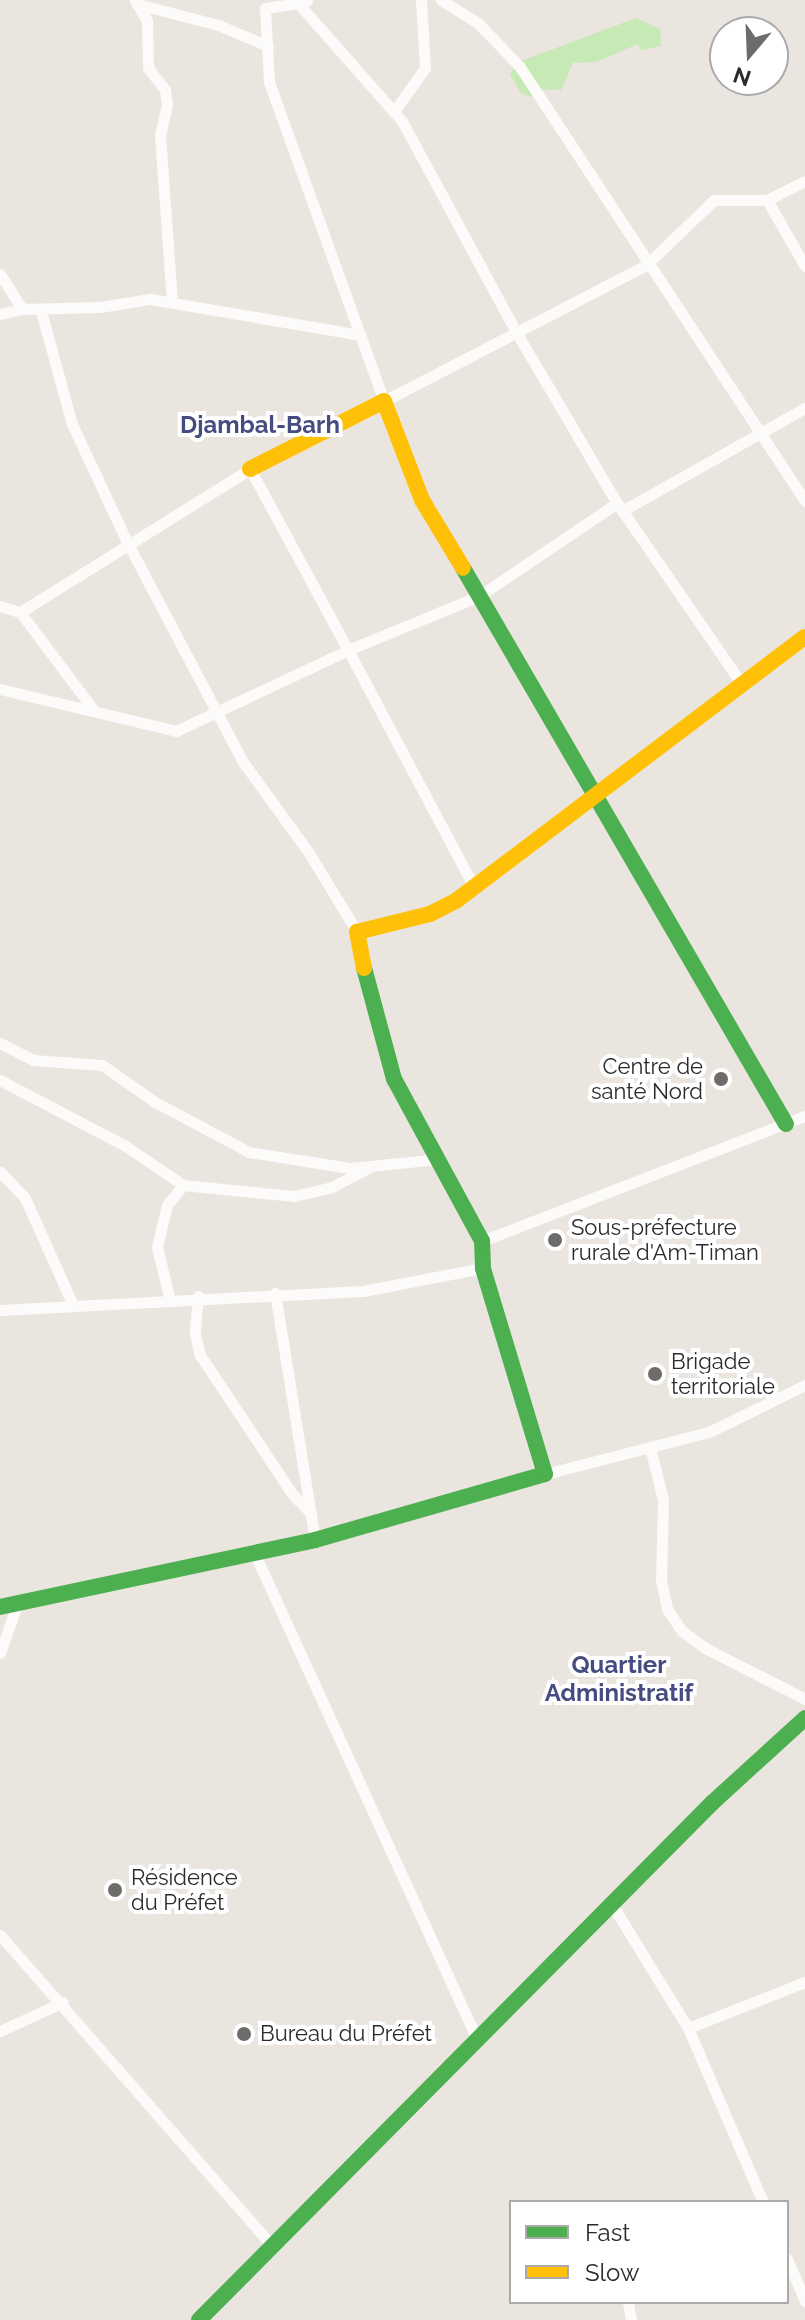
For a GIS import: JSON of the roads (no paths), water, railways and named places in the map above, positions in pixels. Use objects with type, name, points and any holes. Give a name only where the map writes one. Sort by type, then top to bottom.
[{"type":"street","points":[[395,110],[425,68],[421,0]]},
{"type":"street","points":[[441,0],[478,23],[520,67],[646,265],[805,501]]},
{"type":"street","points":[[136,2],[218,25],[268,46]]},
{"type":"street","points":[[136,2],[147,21],[148,68],[165,90],[167,105],[160,135],[172,301]]},
{"type":"street","points":[[741,683],[620,507],[515,330],[395,110],[302,2],[264,4],[273,94],[422,500],[597,791],[786,1124]]},
{"type":"street","points":[[20,612],[127,542],[250,469],[646,265],[714,200],[767,200],[805,181]]},
{"type":"street","points":[[767,200],[805,266]]},
{"type":"street","points":[[0,274],[22,309]]},
{"type":"street","points":[[0,314],[22,309],[41,311],[150,299],[361,335]]},
{"type":"street","points":[[41,311],[72,424],[127,542],[214,710],[357,932],[373,1017],[394,1079],[482,1241],[483,1268],[545,1474]]},
{"type":"street","points":[[0,689],[92,708],[176,731],[214,710],[348,650],[479,596],[620,507],[761,436],[805,408]]},
{"type":"street","points":[[250,469],[474,887]]},
{"type":"street","points":[[0,606],[20,612],[92,708]]},
{"type":"street","points":[[357,932],[445,908],[805,637]]},
{"type":"street","points":[[0,1043],[33,1060],[102,1065],[155,1102],[249,1152],[318,1165],[372,1166],[438,1159]]},
{"type":"street","points":[[0,1080],[124,1145],[183,1185],[294,1196],[332,1187],[372,1166]]},
{"type":"street","points":[[482,1241],[805,1116]]},
{"type":"street","points":[[0,1172],[25,1198],[72,1303]]},
{"type":"street","points":[[169,1297],[157,1247],[167,1205],[183,1185]]},
{"type":"street","points":[[0,1310],[169,1297],[363,1291],[483,1268]]},
{"type":"street","points":[[275,1293],[315,1540]]},
{"type":"street","points":[[198,1296],[195,1334],[200,1355],[293,1495],[309,1511]]},
{"type":"street","points":[[0,1607],[253,1550],[315,1540],[545,1474],[709,1432],[805,1385]]},
{"type":"street","points":[[650,1447],[663,1500],[661,1580],[667,1609],[682,1631],[705,1648],[805,1699]]},
{"type":"street","points":[[253,1550],[476,2037]]},
{"type":"street","points":[[0,1653],[18,1602]]},
{"type":"street","points":[[199,2320],[476,2037],[805,1718]]},
{"type":"street","points":[[611,1903],[688,2028],[762,2200]]},
{"type":"street","points":[[0,1935],[63,2002],[272,2246]]},
{"type":"street","points":[[688,2028],[805,1982]]},
{"type":"street","points":[[0,2031],[63,2002]]},
{"type":"street","points":[[789,2264],[805,2301]]},
{"type":"place","name":"Centre de santé Nord","points":[[721,1079]]},
{"type":"place","name":"Sous-préfecture rurale d'Am-Timan","points":[[555,1240]]},
{"type":"place","name":"Brigade territoriale","points":[[655,1374]]},
{"type":"place","name":"Résidence du Préfet","points":[[115,1890]]},
{"type":"place","name":"Bureau du Préfet","points":[[244,2034]]},
{"type":"district","name":"Djambal-Barh","points":[[260,425]]},
{"type":"district","name":"Quartier Administratif","points":[[619,1679]]}]
